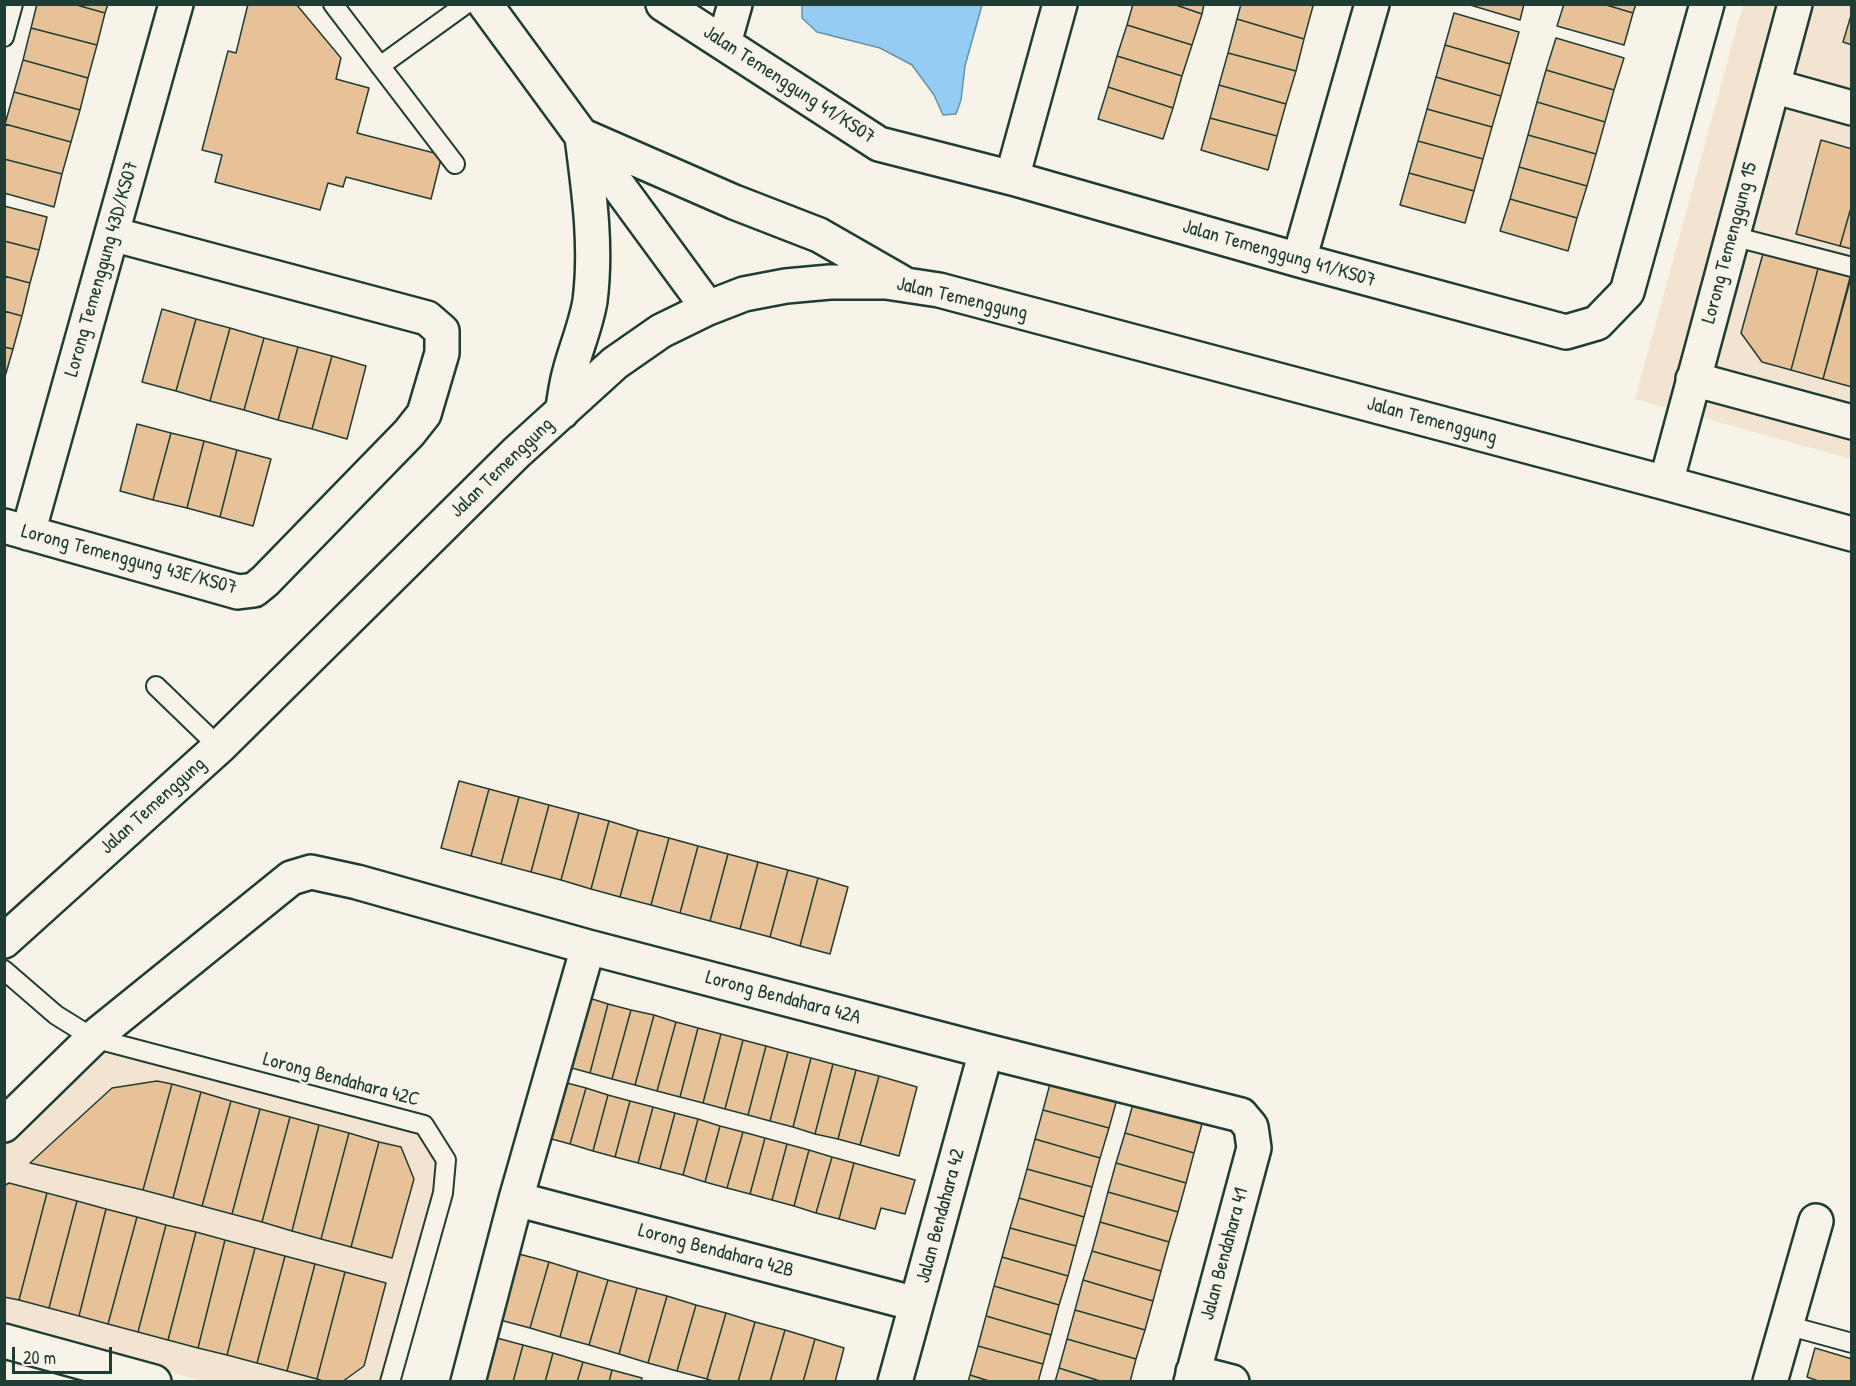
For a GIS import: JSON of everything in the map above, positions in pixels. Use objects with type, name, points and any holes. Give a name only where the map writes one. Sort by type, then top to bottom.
[{"type":"street","name":"Lorong Temenggung 43D/KS07","points":[[16,529],[112,234],[176,4]]},
{"type":"street","points":[[485,4],[708,308]]},
{"type":"street","name":"Jalan Temenggung 41/KS07","points":[[663,4],[879,144],[1012,178],[1299,260],[1566,332],[1597,323],[1627,292],[1707,4]]},
{"type":"street","points":[[724,43],[735,4]]},
{"type":"street","points":[[1012,178],[1060,4]]},
{"type":"street","points":[[1299,260],[1372,4]]},
{"type":"street","name":"Lorong Temenggung 15","points":[[1666,483],[1795,4]]},
{"type":"street","points":[[1773,86],[1851,108]]},
{"type":"street","points":[[582,135],[734,202],[819,235],[853,252],[908,286]]},
{"type":"street","points":[[562,412],[570,372],[588,311],[592,273],[593,226],[582,135]]},
{"type":"street","name":"Lorong Temenggung 43E/KS07","points":[[16,529],[238,592],[254,590],[410,433],[424,414],[442,353],[442,331],[427,318],[112,234]]},
{"type":"street","name":"Jalan Temenggung","points":[[4,941],[219,747],[508,461],[615,363],[661,331],[708,308],[744,294],[786,286],[830,282],[886,282],[939,291],[1851,534]]},
{"type":"street","points":[[1693,379],[1851,422]]},
{"type":"street","name":"Lorong Bendahara 42A","points":[[93,1038],[291,878],[311,872],[357,882],[588,947],[986,1051],[1241,1115],[1251,1127]]},
{"type":"street","points":[[468,1382],[516,1199],[588,947]]},
{"type":"street","points":[[4,1125],[93,1038]]},
{"type":"street","name":"Jalan Bendahara 42","points":[[895,1382],[986,1051]]},
{"type":"street","name":"Jalan Bendahara 41","points":[[1192,1377],[1254,1148],[1251,1127]]},
{"type":"street","name":"Lorong Bendahara 42B","points":[[516,1199],[916,1304]]},
{"type":"street","points":[[1770,1382],[1816,1221]]},
{"type":"street","points":[[4,1341],[154,1382]]},
{"type":"street","points":[[1192,1377],[1232,1382]]},
{"type":"lane","points":[[4,37],[13,4]]},
{"type":"lane","points":[[333,4],[455,164]]},
{"type":"lane","points":[[380,66],[466,4]]},
{"type":"lane","points":[[1732,236],[1851,267]]},
{"type":"lane","points":[[156,686],[219,747]]},
{"type":"lane","name":"Lorong Bendahara 42C","points":[[4,970],[56,1015],[93,1038],[424,1125],[446,1160],[443,1193],[390,1382]]},
{"type":"lane","points":[[1786,1326],[1851,1343]]},
{"type":"shaded area","points":[[1743,5],[1851,5],[1851,459],[1635,399]]},
{"type":"shaded area","points":[[100,1048],[420,1130],[437,1160],[437,1188],[380,1381],[202,1381],[5,1326],[4,1142]]},
{"type":"water","points":[[802,5],[982,5],[965,66],[961,100],[956,114],[943,115],[934,95],[912,65],[880,48],[817,32],[802,18]]},
{"type":"building","points":[[37,4],[73,4],[105,13],[97,45],[31,28]]},
{"type":"building","points":[[73,4],[108,4],[105,13]]},
{"type":"building","points":[[248,4],[296,4],[341,58],[336,79],[369,88],[357,133],[442,155],[431,199],[346,177],[343,187],[328,183],[320,210],[215,182],[222,155],[202,150],[228,51],[236,53]]},
{"type":"building","points":[[1133,4],[1173,4],[1202,14],[1192,45],[1127,25]]},
{"type":"building","points":[[1173,4],[1204,4],[1202,14]]},
{"type":"building","points":[[1241,4],[1308,4],[1313,6],[1304,39],[1237,19]]},
{"type":"building","points":[[1467,4],[1524,4],[1520,20]]},
{"type":"building","points":[[1564,4],[1603,4],[1633,13],[1624,45],[1557,26]]},
{"type":"building","points":[[1603,4],[1636,4],[1633,13]]},
{"type":"building","points":[[1852,12],[1852,45],[1843,42]]},
{"type":"building","points":[[1454,13],[1519,32],[1510,64],[1445,45]]},
{"type":"building","points":[[1237,19],[1304,39],[1296,71],[1228,53]]},
{"type":"building","points":[[1127,25],[1192,45],[1182,76],[1117,56]]},
{"type":"building","points":[[31,28],[97,45],[88,78],[23,60]]},
{"type":"building","points":[[1556,38],[1624,58],[1614,90],[1546,70]]},
{"type":"building","points":[[1445,45],[1510,64],[1501,96],[1436,77]]},
{"type":"building","points":[[1228,53],[1296,71],[1286,104],[1219,85]]},
{"type":"building","points":[[1117,56],[1182,76],[1173,108],[1108,87]]},
{"type":"building","points":[[23,60],[88,78],[80,110],[14,92]]},
{"type":"building","points":[[1546,70],[1614,90],[1605,122],[1537,102]]},
{"type":"building","points":[[1436,77],[1501,96],[1492,127],[1427,109]]},
{"type":"building","points":[[1219,85],[1286,104],[1277,136],[1210,118]]},
{"type":"building","points":[[1108,87],[1173,108],[1163,139],[1098,119]]},
{"type":"building","points":[[14,92],[80,110],[71,142],[5,124]]},
{"type":"building","points":[[1537,102],[1605,122],[1596,154],[1528,135]]},
{"type":"building","points":[[1427,109],[1492,127],[1483,159],[1418,141]]},
{"type":"building","points":[[1210,118],[1277,136],[1268,170],[1201,150]]},
{"type":"building","points":[[5,124],[71,142],[62,174],[4,159]]},
{"type":"building","points":[[1528,135],[1596,154],[1587,186],[1519,167]]},
{"type":"building","points":[[1821,140],[1852,149],[1852,204],[1840,246],[1796,234]]},
{"type":"building","points":[[1418,141],[1483,159],[1474,191],[1409,173]]},
{"type":"building","points":[[4,159],[62,174],[54,207],[4,193]]},
{"type":"building","points":[[1519,167],[1587,186],[1577,218],[1510,199]]},
{"type":"building","points":[[1409,173],[1474,191],[1465,223],[1400,205]]},
{"type":"building","points":[[1510,199],[1577,218],[1568,251],[1500,231]]},
{"type":"building","points":[[1852,204],[1852,249],[1840,246]]},
{"type":"building","points":[[4,206],[47,217],[39,250],[4,241]]},
{"type":"building","points":[[4,241],[39,250],[30,283],[4,276]]},
{"type":"building","points":[[1764,250],[1819,265],[1791,370],[1762,362],[1741,333]]},
{"type":"building","points":[[1819,265],[1851,274],[1823,379],[1791,370]]},
{"type":"building","points":[[1852,274],[1852,387],[1823,379]]},
{"type":"building","points":[[4,276],[30,283],[22,316],[4,311]]},
{"type":"building","points":[[162,309],[196,319],[176,391],[142,382]]},
{"type":"building","points":[[4,311],[22,316],[13,349],[4,347]]},
{"type":"building","points":[[196,319],[230,328],[210,401],[176,391]]},
{"type":"building","points":[[230,328],[264,338],[244,410],[210,401]]},
{"type":"building","points":[[264,338],[298,347],[278,420],[244,410]]},
{"type":"building","points":[[4,347],[13,349],[4,380]]},
{"type":"building","points":[[298,347],[332,356],[312,429],[278,420]]},
{"type":"building","points":[[332,356],[366,366],[347,439],[312,429]]},
{"type":"building","points":[[137,424],[171,433],[153,500],[120,491]]},
{"type":"building","points":[[171,433],[204,441],[187,508],[153,500]]},
{"type":"building","points":[[204,441],[237,450],[220,517],[187,508]]},
{"type":"building","points":[[237,450],[271,459],[253,526],[220,517]]},
{"type":"building","points":[[459,781],[489,789],[471,856],[441,848]]},
{"type":"building","points":[[489,789],[519,797],[501,864],[471,856]]},
{"type":"building","points":[[519,797],[549,805],[531,872],[501,864]]},
{"type":"building","points":[[549,805],[579,813],[561,880],[531,872]]},
{"type":"building","points":[[579,813],[609,821],[591,889],[561,880]]},
{"type":"building","points":[[609,821],[638,830],[620,897],[591,889]]},
{"type":"building","points":[[638,830],[669,838],[651,905],[620,897]]},
{"type":"building","points":[[669,838],[698,846],[680,913],[651,905]]},
{"type":"building","points":[[698,846],[728,854],[710,921],[680,913]]},
{"type":"building","points":[[728,854],[758,862],[740,929],[710,921]]},
{"type":"building","points":[[758,862],[788,870],[770,937],[740,929]]},
{"type":"building","points":[[788,870],[818,878],[800,946],[770,937]]},
{"type":"building","points":[[818,878],[848,887],[830,954],[800,946]]},
{"type":"building","points":[[586,997],[608,1004],[590,1073],[568,1067]]},
{"type":"building","points":[[608,1004],[631,1010],[612,1079],[590,1073]]},
{"type":"building","points":[[631,1010],[654,1015],[635,1085],[612,1079]]},
{"type":"building","points":[[654,1015],[676,1022],[657,1091],[635,1085]]},
{"type":"building","points":[[676,1022],[698,1028],[680,1097],[657,1091]]},
{"type":"building","points":[[698,1028],[721,1034],[703,1103],[680,1097]]},
{"type":"building","points":[[721,1034],[743,1040],[725,1109],[703,1103]]},
{"type":"building","points":[[743,1040],[766,1046],[748,1115],[725,1109]]},
{"type":"building","points":[[766,1046],[788,1052],[770,1121],[748,1115]]},
{"type":"building","points":[[788,1052],[811,1058],[793,1127],[770,1121]]},
{"type":"building","points":[[811,1058],[833,1064],[815,1134],[793,1127]]},
{"type":"building","points":[[833,1064],[856,1070],[838,1139],[815,1134]]},
{"type":"building","points":[[856,1070],[879,1076],[860,1145],[838,1139]]},
{"type":"building","points":[[879,1076],[917,1087],[899,1156],[860,1145]]},
{"type":"building","points":[[1051,1080],[1117,1099],[1109,1128],[1043,1110]]},
{"type":"building","points":[[157,1081],[172,1084],[143,1190],[30,1163],[112,1088]]},
{"type":"building","points":[[563,1082],[586,1088],[570,1144],[548,1138]]},
{"type":"building","points":[[172,1084],[201,1092],[173,1198],[143,1190]]},
{"type":"building","points":[[586,1088],[608,1095],[593,1151],[570,1144]]},
{"type":"building","points":[[201,1092],[231,1101],[202,1206],[173,1198]]},
{"type":"building","points":[[608,1095],[630,1101],[615,1157],[593,1151]]},
{"type":"building","points":[[231,1101],[260,1109],[232,1214],[202,1206]]},
{"type":"building","points":[[630,1101],[653,1107],[638,1163],[615,1157]]},
{"type":"building","points":[[1133,1104],[1202,1124],[1194,1153],[1125,1133]]},
{"type":"building","points":[[653,1107],[675,1113],[660,1169],[638,1163]]},
{"type":"building","points":[[260,1109],[290,1117],[262,1222],[232,1214]]},
{"type":"building","points":[[1043,1110],[1109,1128],[1100,1158],[1035,1139]]},
{"type":"building","points":[[675,1113],[698,1119],[683,1175],[660,1169]]},
{"type":"building","points":[[290,1117],[319,1125],[292,1231],[262,1222]]},
{"type":"building","points":[[698,1119],[720,1126],[705,1182],[683,1175]]},
{"type":"building","points":[[319,1125],[349,1133],[321,1239],[292,1231]]},
{"type":"building","points":[[720,1126],[743,1132],[727,1188],[705,1182]]},
{"type":"building","points":[[743,1132],[765,1138],[750,1194],[727,1188]]},
{"type":"building","points":[[349,1133],[379,1142],[351,1247],[321,1239]]},
{"type":"building","points":[[1125,1133],[1194,1153],[1186,1183],[1116,1163]]},
{"type":"building","points":[[765,1138],[787,1144],[772,1200],[750,1194]]},
{"type":"building","points":[[1035,1139],[1100,1158],[1092,1187],[1027,1169]]},
{"type":"building","points":[[379,1142],[401,1147],[414,1179],[392,1258],[351,1247]]},
{"type":"building","points":[[787,1144],[809,1150],[794,1206],[772,1200]]},
{"type":"building","points":[[809,1150],[832,1157],[816,1213],[794,1206]]},
{"type":"building","points":[[832,1157],[854,1163],[839,1219],[816,1213]]},
{"type":"building","points":[[854,1163],[915,1180],[905,1214],[881,1208],[875,1229],[839,1219]]},
{"type":"building","points":[[1116,1163],[1186,1183],[1178,1212],[1108,1192]]},
{"type":"building","points":[[1027,1169],[1092,1187],[1084,1217],[1019,1198]]},
{"type":"building","points":[[9,1183],[47,1193],[19,1300],[4,1297],[4,1186]]},
{"type":"building","points":[[1108,1192],[1178,1212],[1169,1242],[1100,1222]]},
{"type":"building","points":[[47,1193],[77,1201],[49,1308],[19,1300]]},
{"type":"building","points":[[1019,1198],[1084,1217],[1076,1246],[1010,1228]]},
{"type":"building","points":[[77,1201],[106,1209],[79,1316],[49,1308]]},
{"type":"building","points":[[106,1209],[137,1217],[108,1324],[79,1316]]},
{"type":"building","points":[[137,1217],[166,1225],[138,1332],[108,1324]]},
{"type":"building","points":[[1100,1222],[1169,1242],[1161,1271],[1092,1251]]},
{"type":"building","points":[[166,1225],[196,1232],[168,1340],[138,1332]]},
{"type":"building","points":[[1010,1228],[1076,1246],[1068,1276],[1002,1257]]},
{"type":"building","points":[[196,1232],[225,1240],[198,1348],[168,1340]]},
{"type":"building","points":[[225,1240],[255,1248],[227,1355],[198,1348]]},
{"type":"building","points":[[255,1248],[285,1256],[257,1363],[227,1355]]},
{"type":"building","points":[[1092,1251],[1161,1271],[1153,1301],[1083,1280]]},
{"type":"building","points":[[519,1254],[549,1262],[530,1328],[500,1320]]},
{"type":"building","points":[[285,1256],[315,1264],[287,1371],[257,1363]]},
{"type":"building","points":[[1002,1257],[1068,1276],[1059,1305],[994,1286]]},
{"type":"building","points":[[549,1262],[578,1271],[560,1337],[530,1328]]},
{"type":"building","points":[[315,1264],[345,1272],[317,1379],[287,1371]]},
{"type":"building","points":[[578,1271],[608,1280],[589,1345],[560,1337]]},
{"type":"building","points":[[345,1272],[386,1283],[364,1366],[342,1382],[326,1382],[317,1379]]},
{"type":"building","points":[[608,1280],[637,1288],[619,1354],[589,1345]]},
{"type":"building","points":[[1083,1280],[1153,1301],[1145,1330],[1075,1310]]},
{"type":"building","points":[[994,1286],[1059,1305],[1051,1335],[986,1316]]},
{"type":"building","points":[[637,1288],[667,1296],[648,1363],[619,1354]]},
{"type":"building","points":[[667,1296],[696,1305],[677,1371],[648,1363]]},
{"type":"building","points":[[696,1305],[726,1313],[707,1379],[677,1371]]},
{"type":"building","points":[[1075,1310],[1145,1330],[1136,1359],[1067,1339]]},
{"type":"building","points":[[726,1313],[755,1322],[738,1382],[715,1382],[707,1379]]},
{"type":"building","points":[[986,1316],[1051,1335],[1043,1364],[978,1346]]},
{"type":"building","points":[[755,1322],[785,1330],[770,1382],[738,1382]]},
{"type":"building","points":[[785,1330],[815,1339],[803,1382],[770,1382]]},
{"type":"building","points":[[493,1337],[523,1345],[513,1382],[481,1382]]},
{"type":"building","points":[[815,1339],[844,1348],[835,1382],[803,1382]]},
{"type":"building","points":[[1067,1339],[1136,1359],[1130,1382],[1103,1382],[1059,1368]]},
{"type":"building","points":[[523,1345],[553,1353],[545,1382],[513,1382]]},
{"type":"building","points":[[978,1346],[1043,1364],[1038,1382],[992,1382],[970,1375]]},
{"type":"building","points":[[1815,1348],[1852,1359],[1852,1382],[1821,1382],[1807,1377]]},
{"type":"building","points":[[553,1353],[583,1362],[577,1382],[545,1382]]},
{"type":"building","points":[[583,1362],[612,1370],[609,1382],[577,1382]]},
{"type":"building","points":[[1059,1368],[1103,1382],[1055,1382]]},
{"type":"building","points":[[612,1370],[642,1378],[641,1382],[609,1382]]},
{"type":"building","points":[[970,1375],[992,1382],[968,1382]]}]
